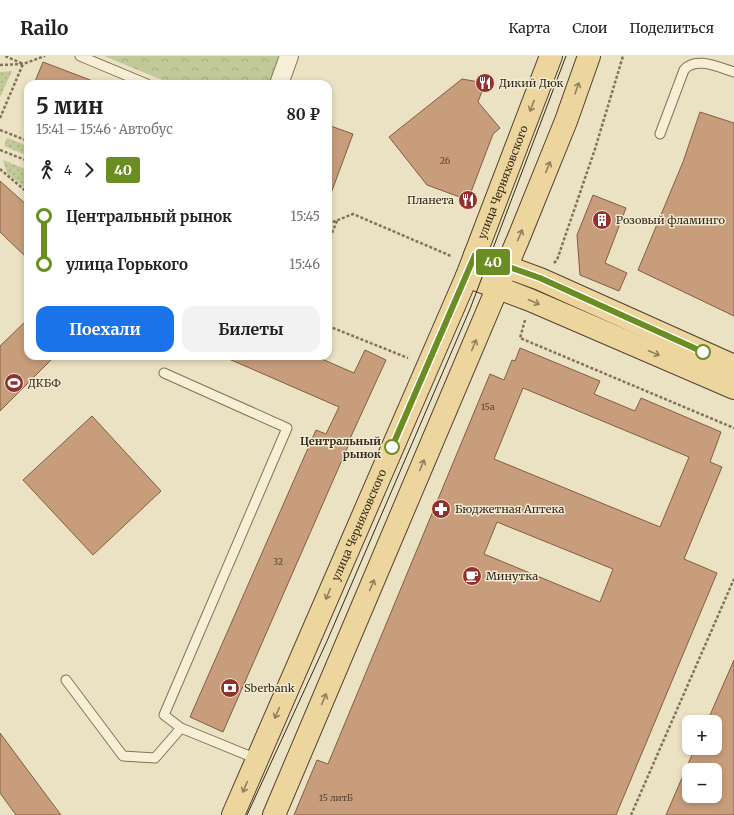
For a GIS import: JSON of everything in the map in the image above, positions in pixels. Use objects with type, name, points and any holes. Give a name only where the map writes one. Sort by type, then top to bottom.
[{"type":"main road","name":"улица Черняховского","points":[[233,815],[467,276],[551,56]]},
{"type":"main road","points":[[274,815],[498,288],[566,121],[589,56]]},
{"type":"main road","points":[[475,255],[540,278],[734,366]]},
{"type":"main road","points":[[467,276],[530,300],[734,388]]},
{"type":"street","points":[[280,80],[289,56]]},
{"type":"lane","points":[[80,56],[137,80]]},
{"type":"lane","points":[[660,134],[684,70],[688,64],[695,61],[734,72]]},
{"type":"lane","points":[[164,373],[287,428],[164,715],[181,728],[257,758]]},
{"type":"lane","points":[[66,680],[123,756],[155,758],[181,728]]},
{"type":"path","points":[[5,56],[23,64]]},
{"type":"path","points":[[0,65],[23,64],[45,56]]},
{"type":"path","points":[[559,268],[552,265],[556,260],[595,148],[623,56]]},
{"type":"path","points":[[0,118],[23,64]]},
{"type":"path","points":[[0,130],[24,139]]},
{"type":"path","points":[[0,150],[24,159]]},
{"type":"path","points":[[0,169],[24,190]]},
{"type":"path","points":[[332,222],[353,214],[451,256]]},
{"type":"path","points":[[332,232],[337,220]]},
{"type":"path","points":[[332,328],[408,358]]},
{"type":"path","points":[[520,338],[734,428]]},
{"type":"path","points":[[631,815],[734,578]]},
{"type":"green space","points":[[104,56],[278,56],[271,80],[162,80]]},
{"type":"green space","points":[[12,71],[0,97],[0,72]]},
{"type":"green space","points":[[7,138],[24,144],[24,154],[4,146]]},
{"type":"green space","points":[[3,160],[24,168],[24,187],[7,173]]},
{"type":"building","points":[[43,62],[90,80],[36,80]]},
{"type":"building","name":"Планета","points":[[462,79],[485,83],[478,102],[500,128],[493,134],[468,200],[427,185],[389,137]]},
{"type":"building","points":[[700,112],[734,123],[734,316],[638,270],[683,162]]},
{"type":"building","points":[[332,126],[353,134],[332,191]]},
{"type":"building","points":[[0,181],[24,202],[24,255],[0,232]]},
{"type":"building","points":[[593,195],[626,208],[605,263],[627,273],[619,291],[580,275],[577,235]]},
{"type":"building","name":"ДКБФ","points":[[24,323],[24,360],[51,360],[0,411],[0,346]]},
{"type":"building","points":[[520,348],[600,381],[594,394],[635,411],[641,398],[721,432],[710,462],[722,467],[684,559],[717,573],[616,815],[294,815],[317,760],[328,764],[490,374],[504,380],[512,360],[515,361]],"holes":[[[523,388],[689,457],[660,527],[494,459]],[[497,522],[613,569],[600,602],[484,554]]]},
{"type":"building","points":[[365,350],[386,360],[348,443],[349,444],[223,732],[190,717],[316,430],[326,434],[339,407],[231,360],[324,360],[354,373]]},
{"type":"building","points":[[92,416],[161,491],[93,555],[23,480]]},
{"type":"building","points":[[734,660],[734,815],[666,815],[682,778],[682,803],[722,803],[722,763],[689,763],[692,755],[722,755],[722,715],[710,715]]},
{"type":"building","points":[[0,733],[61,815],[16,815],[0,793]]},
{"type":"tram line","points":[[247,815],[327,641],[470,309],[566,56]]},
{"type":"bus line","name":"40","points":[[392,447],[475,255],[540,278],[703,352]]},
{"type":"place","name":"Дикий Дюк","points":[[485,83]]},
{"type":"place","name":"Планета","points":[[468,200]]},
{"type":"place","name":"Розовый фламинго","points":[[602,220]]},
{"type":"place","name":"ДКБФ","points":[[14,383]]},
{"type":"place","name":"Центральный рынок","points":[[392,447]]},
{"type":"place","name":"Бюджетная Аптека","points":[[441,509]]},
{"type":"place","name":"Минутка","points":[[472,576]]},
{"type":"place","name":"Sberbank","points":[[230,688]]}]
